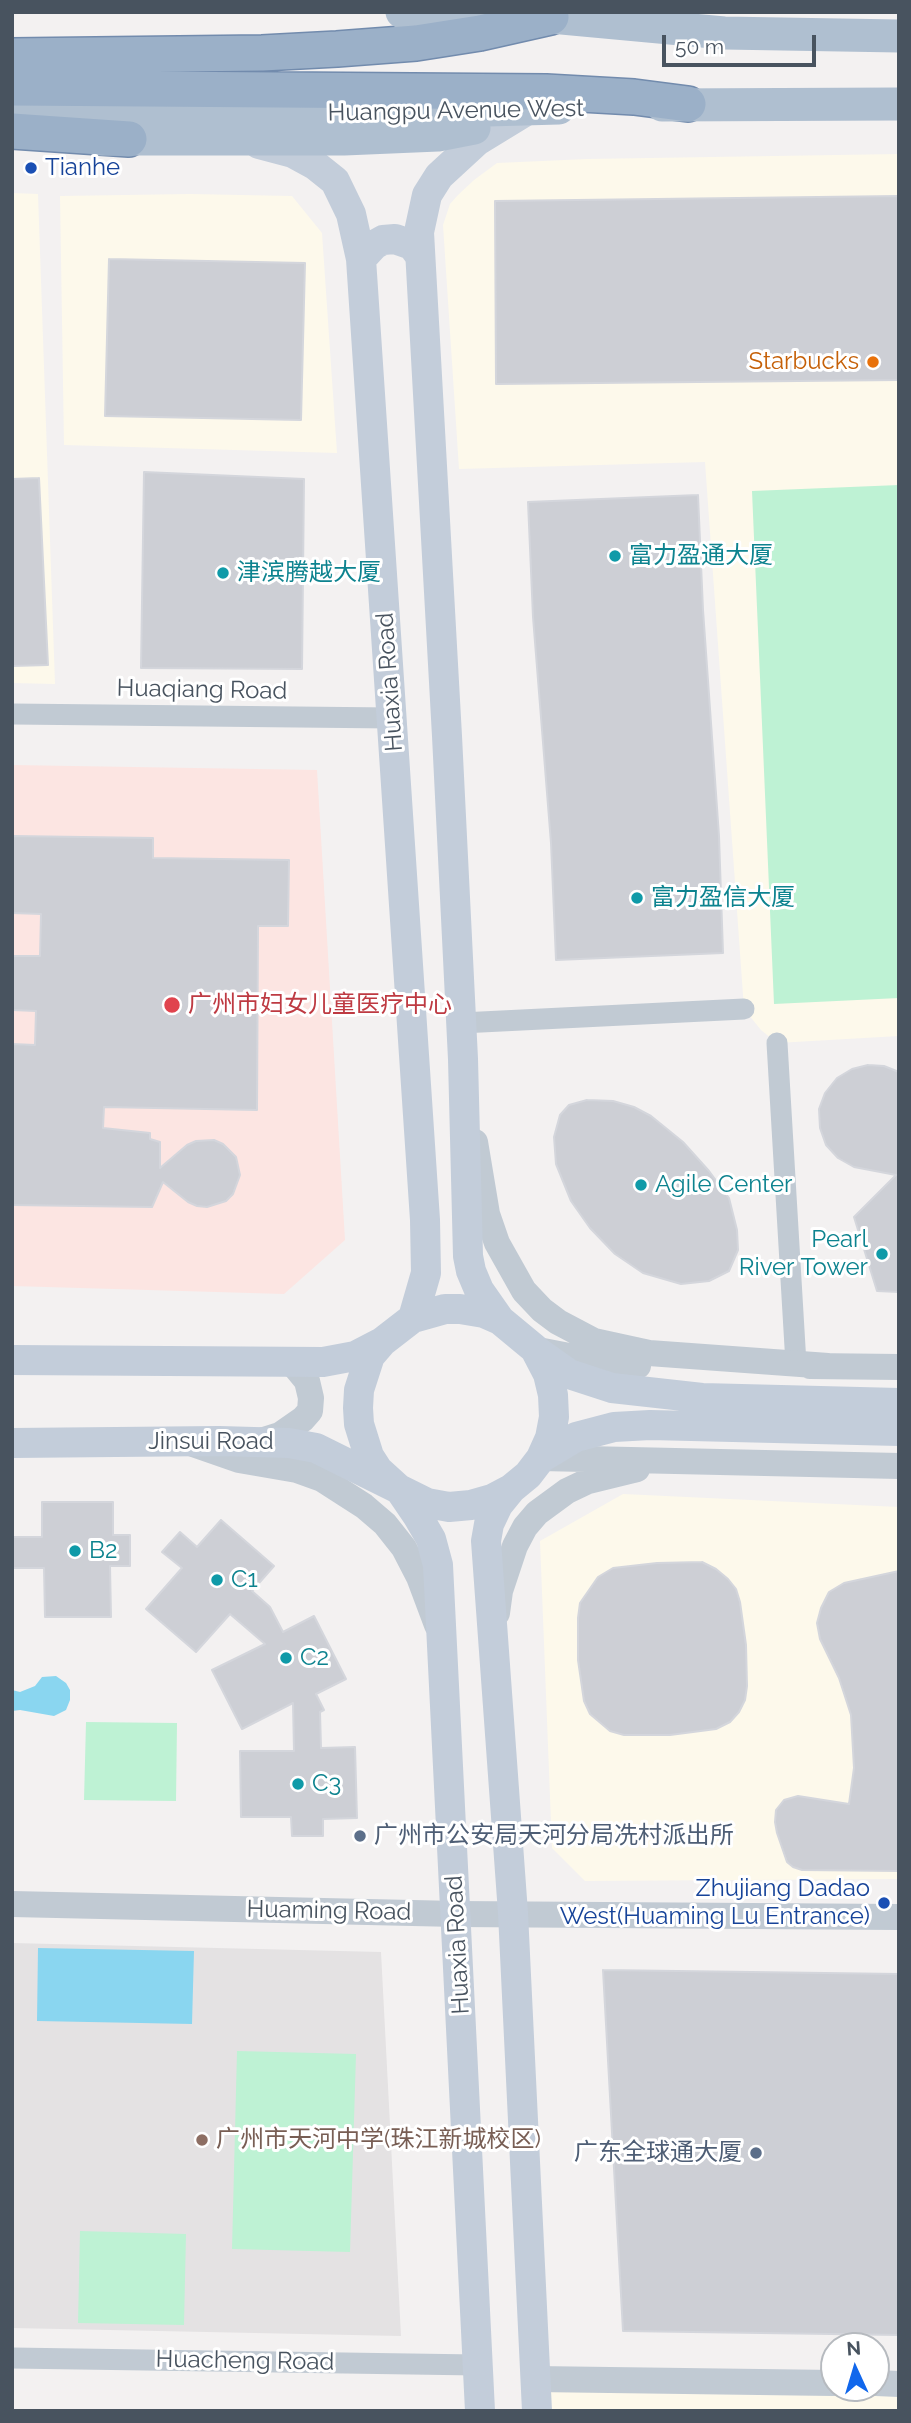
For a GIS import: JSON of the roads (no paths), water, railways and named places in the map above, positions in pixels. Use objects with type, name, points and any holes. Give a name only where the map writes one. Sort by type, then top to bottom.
[{"type":"highway","points":[[12,56],[262,53],[416,43],[480,33],[557,14]]},
{"type":"highway","points":[[12,88],[545,93],[634,97],[688,104]]},
{"type":"highway","points":[[12,131],[129,139]]},
{"type":"main road","points":[[402,12],[557,14],[724,33],[899,36]]},
{"type":"main road","name":"Huangpu Avenue West","points":[[12,113],[345,114],[688,104],[899,104]]},
{"type":"main road","points":[[12,142],[49,139],[345,139],[438,135],[466,131],[531,108]]},
{"type":"main road","name":"Huaxia Road","points":[[531,108],[477,141],[439,176],[427,195],[421,216],[420,256],[463,1059],[465,1210],[471,1271],[479,1290],[500,1320],[535,1349],[548,1374],[554,1395],[550,1438],[541,1458],[498,1505],[489,1524],[486,1541],[513,1913],[537,2411]]},
{"type":"main road","name":"Huaxia Road","points":[[129,139],[263,144],[293,153],[335,181],[351,214],[361,259],[425,1211],[426,1273],[413,1318]]},
{"type":"main road","points":[[361,259],[374,245],[383,240],[395,239],[412,245],[420,256]]},
{"type":"main road","points":[[425,1211],[465,1210]]},
{"type":"main road","name":"Huaxia Road","points":[[480,2411],[438,1565],[431,1539],[400,1490],[378,1470],[369,1456],[359,1424],[359,1390],[370,1356],[382,1342],[413,1318],[445,1309],[460,1309],[484,1313],[500,1320]]},
{"type":"main road","points":[[12,1360],[293,1364],[339,1360],[369,1350],[382,1342]]},
{"type":"main road","points":[[535,1349],[569,1374],[612,1388],[702,1398],[899,1404]]},
{"type":"main road","points":[[541,1458],[576,1437],[614,1427],[650,1425],[899,1431]]},
{"type":"main road","name":"Jinsui Road","points":[[12,1443],[261,1441],[316,1448],[400,1490]]},
{"type":"main road","name":"Huaxia Road","points":[[400,1490],[427,1503],[449,1507],[492,1499],[511,1489]]},
{"type":"street","name":"Huaqiang Road","points":[[12,714],[392,718]]},
{"type":"street","points":[[461,1023],[744,1009]]},
{"type":"street","points":[[777,1043],[796,1364]]},
{"type":"street","points":[[463,1059],[487,1214],[508,1265],[524,1291],[541,1310],[575,1332],[619,1348],[649,1353],[828,1366]]},
{"type":"street","points":[[535,1349],[600,1362],[679,1368],[899,1367]]},
{"type":"street","points":[[261,1441],[280,1435],[310,1411],[311,1398],[307,1381],[293,1364]]},
{"type":"street","points":[[185,1441],[239,1460],[297,1470],[322,1479],[364,1506],[385,1524],[404,1548],[419,1577],[444,1646]]},
{"type":"street","points":[[541,1458],[899,1466]]},
{"type":"street","points":[[492,1639],[500,1591],[515,1546],[525,1527],[550,1502],[588,1481],[611,1474],[695,1461]]},
{"type":"street","name":"Huaming Road","points":[[12,1904],[457,1913],[899,1917]]},
{"type":"street","name":"Huacheng Road","points":[[12,2358],[477,2365]]},
{"type":"street","points":[[535,2379],[820,2383]]},
{"type":"water","points":[[56,1676],[66,1683],[70,1690],[66,1710],[54,1716],[12,1711],[12,1690],[20,1692],[35,1686],[42,1677]]},
{"type":"water","points":[[38,1948],[194,1951],[192,2024],[37,2021]]},
{"type":"place","name":"Tianhe","points":[[31,168]]},
{"type":"place","name":"Starbucks","points":[[873,362]]},
{"type":"place","name":"富力盈通大厦","points":[[615,556]]},
{"type":"place","name":"津滨腾越大厦","points":[[223,573]]},
{"type":"place","name":"富力盈信大厦","points":[[637,898]]},
{"type":"place","name":"广州市妇女儿童医疗中心","points":[[172,1005]]},
{"type":"place","name":"Agile Center","points":[[641,1185]]},
{"type":"place","name":"Pearl River Tower","points":[[882,1254]]},
{"type":"place","name":"B2","points":[[75,1551]]},
{"type":"place","name":"C1","points":[[217,1580]]},
{"type":"place","name":"C2","points":[[286,1658]]},
{"type":"place","name":"C3","points":[[298,1784]]},
{"type":"place","name":"广州市公安局天河分局冼村派出所","points":[[360,1836]]},
{"type":"place","name":"Zhujiang Dadao West(Huaming Lu Entrance)","points":[[884,1903]]},
{"type":"place","name":"广州市天河中学(珠江新城校区)","points":[[202,2140]]},
{"type":"place","name":"广东全球通大厦","points":[[756,2153]]}]
